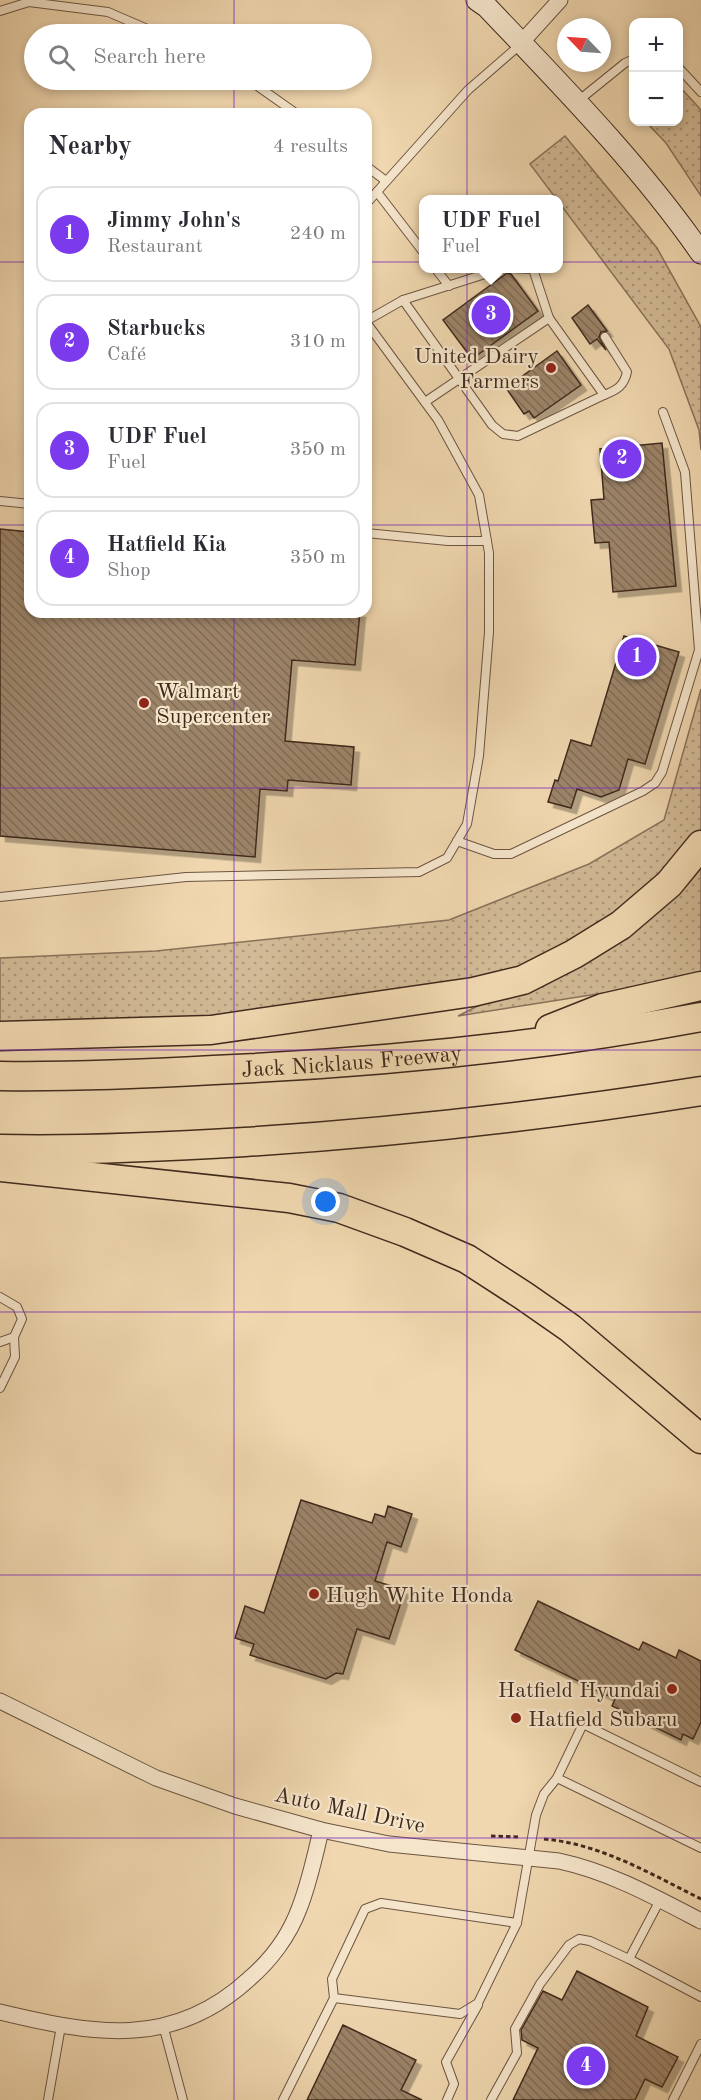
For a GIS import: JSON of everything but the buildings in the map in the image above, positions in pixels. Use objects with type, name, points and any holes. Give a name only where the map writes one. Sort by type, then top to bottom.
[{"type":"highway","points":[[0,1036],[211,1029],[463,994],[523,980],[574,954],[621,925],[669,884],[701,845]]},
{"type":"highway","points":[[507,1046],[603,1008],[701,986]]},
{"type":"highway","name":"Jack Nicklaus Freeway","points":[[0,1076],[141,1074],[296,1067],[507,1046],[701,1017]]},
{"type":"highway","points":[[0,1149],[51,1151],[156,1147],[329,1136],[593,1108],[701,1091]]},
{"type":"highway","points":[[0,1167],[290,1198],[339,1208],[405,1232],[467,1259],[570,1328],[701,1439]]},
{"type":"main road","points":[[477,0],[487,7],[577,102],[669,208],[701,254]]},
{"type":"street","points":[[521,43],[560,0]]},
{"type":"street","name":"Auto Mall Drive","points":[[0,1701],[156,1778],[235,1806],[321,1830],[389,1844],[559,1861],[584,1866],[610,1875],[701,1920]]},
{"type":"street","points":[[0,2012],[61,2026],[106,2031],[133,2031],[194,2016],[217,2005],[242,1987],[266,1964],[299,1911],[321,1830]]},
{"type":"lane","points":[[0,11],[29,2],[108,12],[136,24]]},
{"type":"lane","points":[[372,197],[468,90],[521,43]]},
{"type":"lane","points":[[577,102],[629,62]]},
{"type":"lane","points":[[683,72],[701,92]]},
{"type":"lane","points":[[263,90],[289,108]]},
{"type":"lane","points":[[372,170],[386,181]]},
{"type":"lane","points":[[377,192],[419,248]]},
{"type":"lane","points":[[439,273],[448,286]]},
{"type":"lane","points":[[372,319],[404,300],[488,273]]},
{"type":"lane","points":[[534,273],[549,318],[604,395]]},
{"type":"lane","points":[[404,300],[492,425],[503,434],[518,436],[618,389],[625,381],[627,372],[605,337]]},
{"type":"lane","points":[[425,402],[549,318]]},
{"type":"lane","points":[[0,897],[186,877],[419,872],[447,858],[467,824],[479,756],[489,632],[487,541],[479,495],[438,420],[372,330]]},
{"type":"lane","points":[[457,842],[494,854],[512,855],[643,791],[655,783],[662,772],[699,650],[685,472],[663,412]]},
{"type":"lane","points":[[0,501],[24,503]]},
{"type":"lane","points":[[372,534],[448,541],[487,541]]},
{"type":"lane","points":[[0,1296],[17,1307],[22,1319],[14,1337],[15,1358],[0,1388]]},
{"type":"lane","points":[[0,1342],[14,1337]]},
{"type":"lane","points":[[447,2100],[454,2084],[446,2061],[478,2003],[517,1923],[536,1815],[544,1794],[557,1778],[583,1724],[701,1782]]},
{"type":"lane","points":[[557,1778],[701,1848]]},
{"type":"lane","points":[[629,1959],[660,1900]]},
{"type":"lane","points":[[283,2100],[334,1998],[332,1979],[365,1909],[381,1903],[517,1923]]},
{"type":"lane","points":[[491,2100],[517,2053],[515,2029],[540,1984],[569,1945],[579,1939],[590,1941],[629,1959],[701,1997]]},
{"type":"lane","points":[[334,1998],[460,2013],[478,2003]]},
{"type":"lane","points":[[164,2025],[183,2100]]},
{"type":"lane","points":[[48,2100],[61,2026]]},
{"type":"lane","points":[[673,2100],[701,2044]]},
{"type":"shaded area","points":[[683,90],[701,110],[701,196],[666,143],[650,126],[683,126]]},
{"type":"shaded area","points":[[565,136],[657,248],[701,327],[701,450],[699,430],[669,349],[563,208],[563,195],[553,195],[530,164]]},
{"type":"shaded area","points":[[701,689],[701,830],[658,884],[546,959],[485,980],[254,1014],[0,1026],[0,958],[156,951],[449,920],[589,864],[664,820]]},
{"type":"shaded area","points":[[701,860],[701,973],[610,992],[458,1016],[505,992]]},
{"type":"place","name":"UDF Fuel","points":[[491,315]]},
{"type":"place","name":"United Dairy Farmers","points":[[551,368]]},
{"type":"place","name":"Starbucks","points":[[622,459]]},
{"type":"place","name":"Jimmy John's","points":[[637,657]]},
{"type":"place","name":"Walmart Supercenter","points":[[144,703]]},
{"type":"place","name":"Hugh White Honda","points":[[314,1594]]},
{"type":"place","name":"Hatfield Hyundai","points":[[672,1689]]},
{"type":"place","name":"Hatfield Subaru","points":[[516,1718]]},
{"type":"place","name":"Hatfield Kia","points":[[586,2066]]}]
